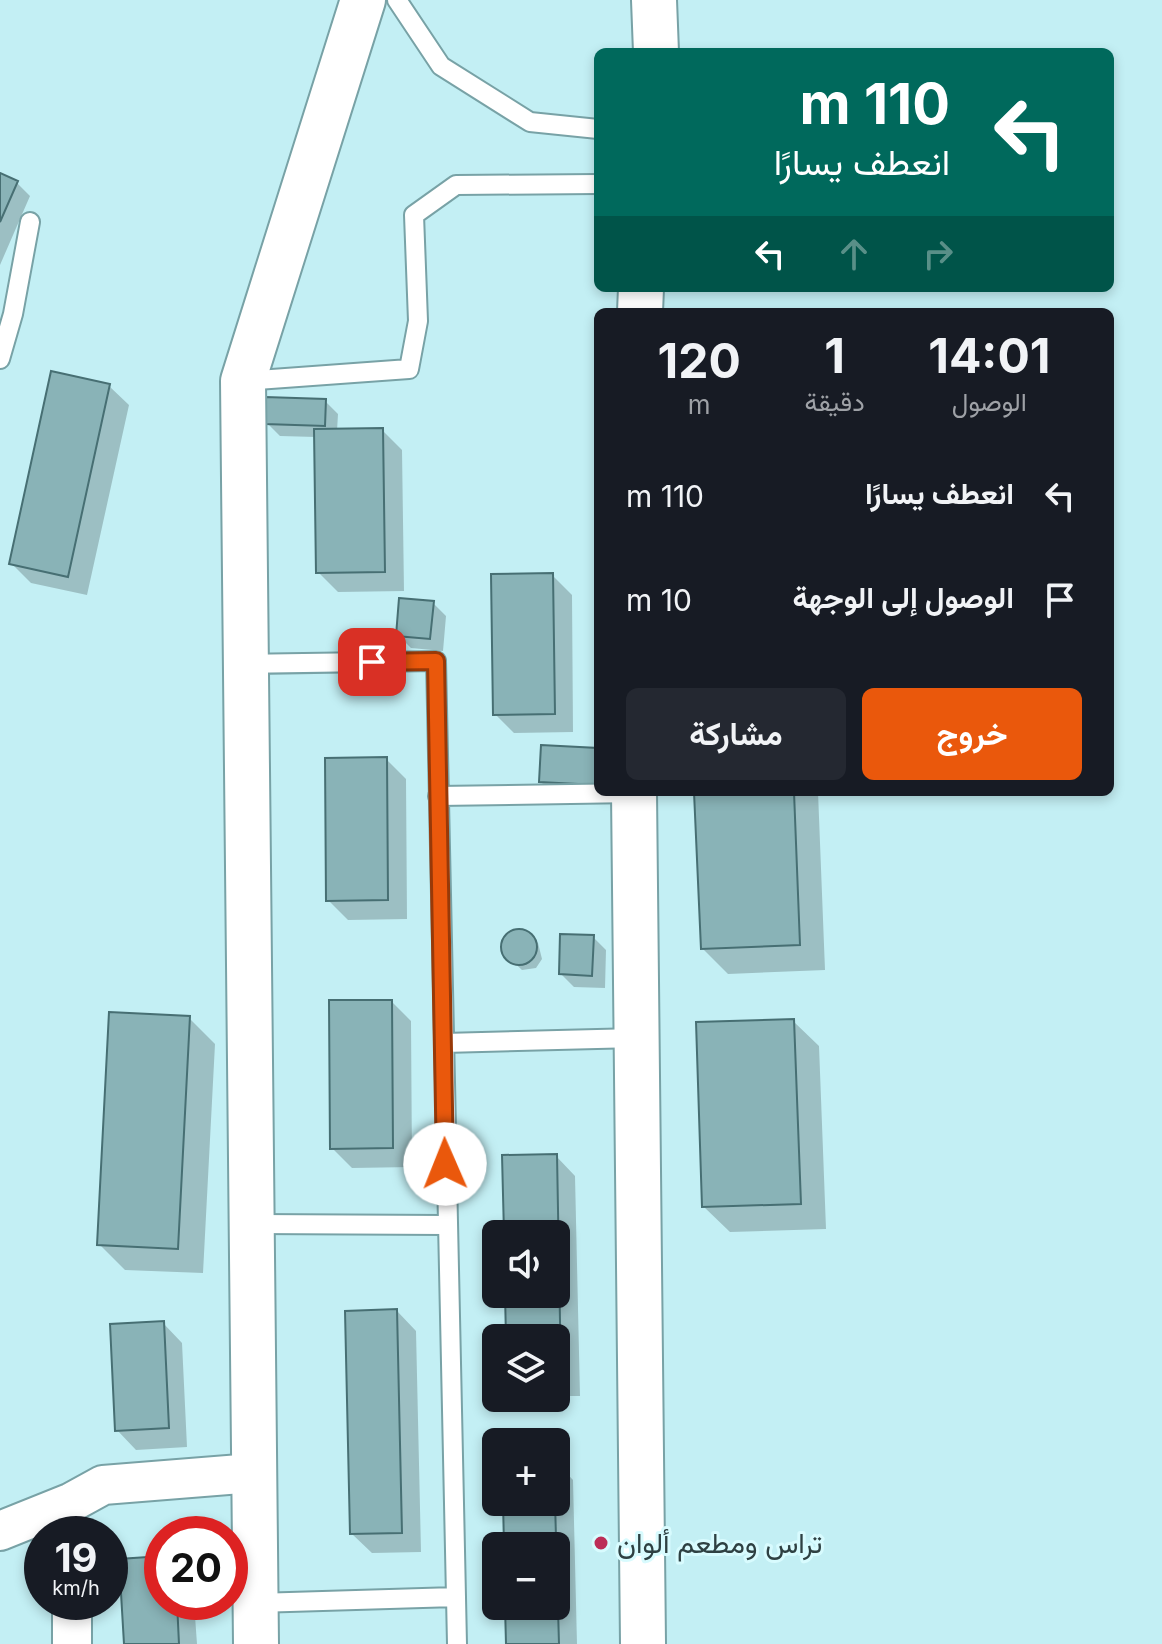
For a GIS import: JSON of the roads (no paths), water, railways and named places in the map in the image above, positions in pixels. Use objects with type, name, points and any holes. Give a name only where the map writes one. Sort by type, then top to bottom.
[{"type":"street","points":[[256,1624],[243,381],[363,0]]},
{"type":"street","points":[[654,0],[656,48]]},
{"type":"street","points":[[634,796],[643,1644]]},
{"type":"street","points":[[74,1516],[103,1485],[253,1473]]},
{"type":"street","points":[[0,1531],[24,1527]]},
{"type":"street","points":[[72,1620],[72,1644]]},
{"type":"lane","points":[[397,0],[441,66],[530,122],[594,129]]},
{"type":"lane","points":[[243,381],[409,369],[418,321],[414,215],[456,185],[594,184]]},
{"type":"lane","points":[[0,359],[13,314],[30,222]]},
{"type":"lane","points":[[245,664],[436,661],[457,1644]]},
{"type":"lane","points":[[438,796],[594,793]]},
{"type":"lane","points":[[444,1043],[638,1038]]},
{"type":"lane","points":[[253,1224],[446,1225]]},
{"type":"lane","points":[[256,1624],[456,1597]]},
{"type":"place","name":"تراس ومطعم ألوان","points":[[601,1543]]}]
